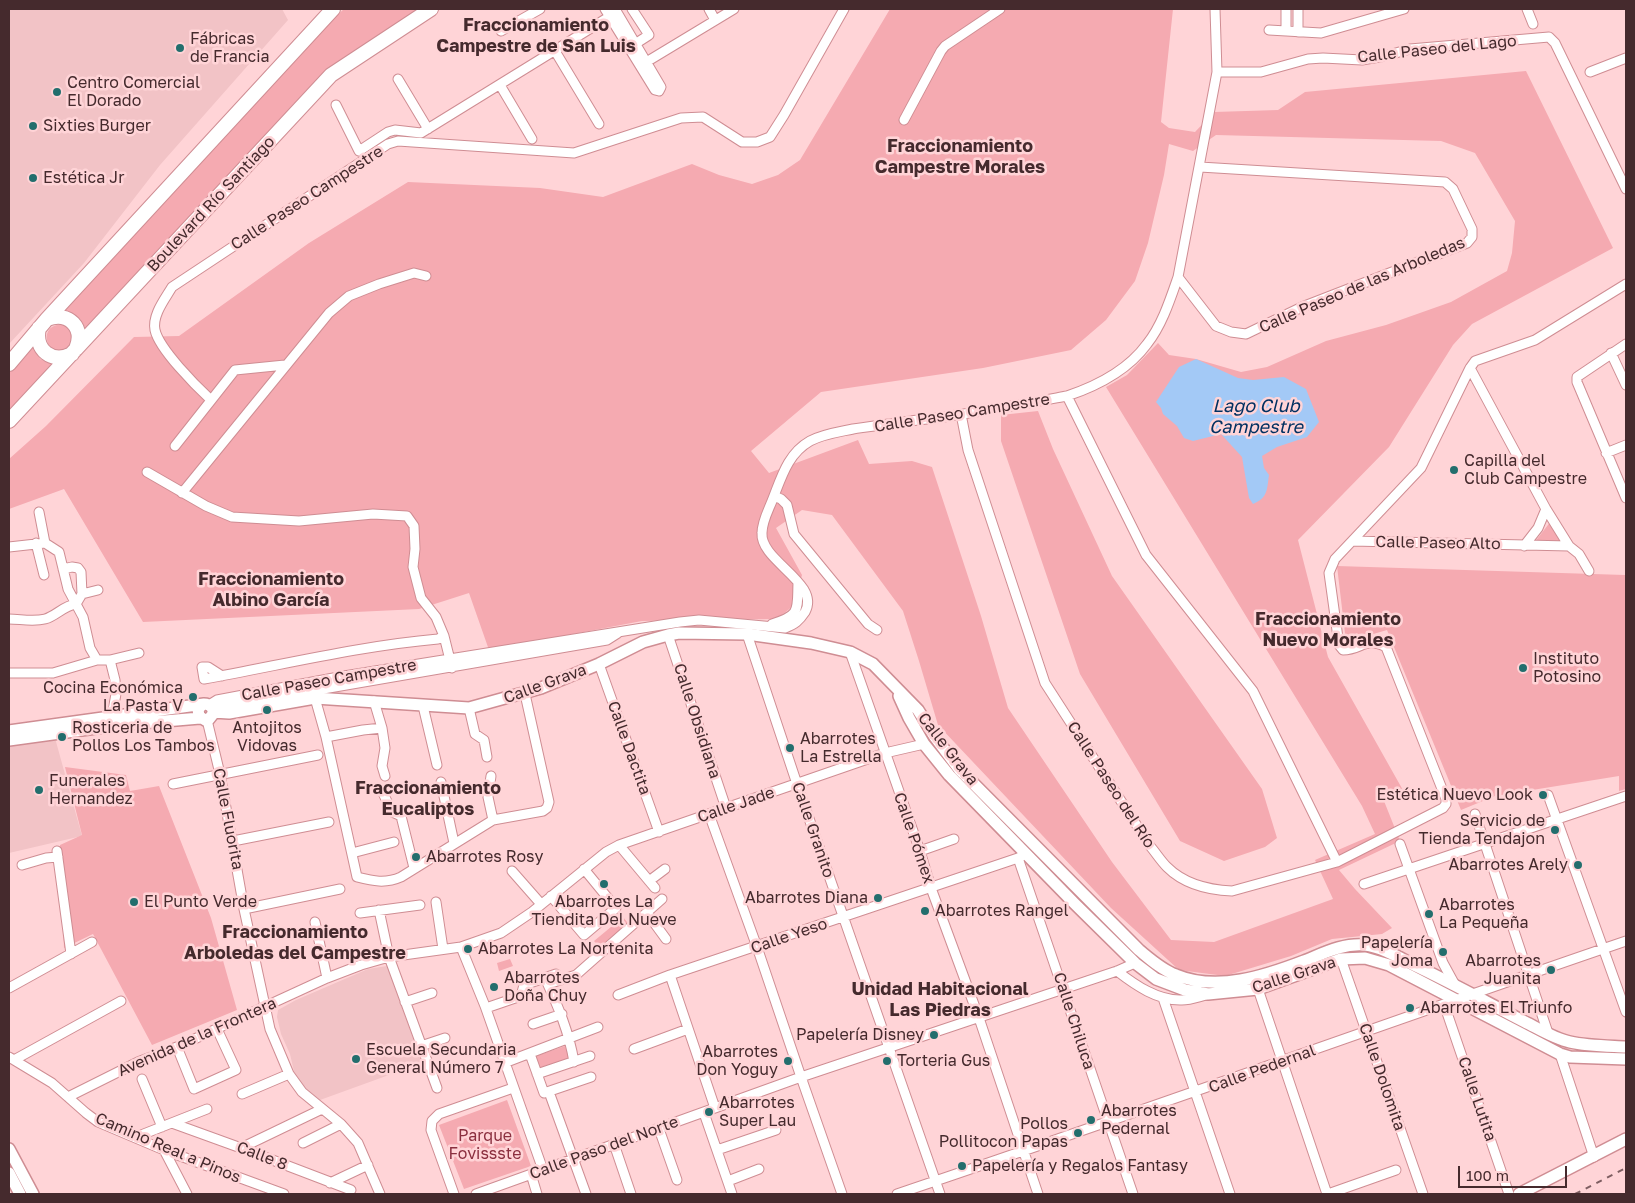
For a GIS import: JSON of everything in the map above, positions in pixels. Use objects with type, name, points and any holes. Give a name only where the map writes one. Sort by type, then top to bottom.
[{"type":"main road","points":[[9,364],[43,324],[333,9]]},
{"type":"main road","name":"Boulevard Río Santiago","points":[[9,421],[331,76],[431,9]]},
{"type":"main road","points":[[59,316],[71,321],[78,331],[79,344],[74,352],[60,358],[49,355],[40,346],[38,340],[43,324],[59,316]]},
{"type":"main road","name":"Calle Grava","points":[[111,722],[208,712],[241,716],[314,695],[374,702],[469,708],[525,694],[599,664],[643,642],[668,635],[679,633],[748,634],[811,643],[850,652],[873,664],[918,710],[935,737],[960,769],[1139,950],[1159,966],[1175,975],[1190,980],[1221,983],[1248,979],[1289,967],[1340,947],[1366,945],[1399,957],[1569,1042],[1626,1047]]},
{"type":"main road","name":"Calle Grava","points":[[896,687],[909,718],[924,744],[949,775],[1022,856],[1075,904],[1135,963],[1156,979],[1185,990],[1208,994],[1258,988],[1341,959],[1365,958],[1389,965],[1450,1002],[1560,1054],[1570,1057],[1626,1059]]},
{"type":"main road","points":[[9,731],[111,722]]},
{"type":"main road","points":[[9,740],[111,722]]},
{"type":"main road","points":[[1519,1194],[1626,1139]]},
{"type":"main road","points":[[9,1149],[33,1194]]},
{"type":"main road","points":[[9,1157],[29,1194]]},
{"type":"main road","points":[[9,1165],[24,1194]]},
{"type":"main road","points":[[9,1173],[20,1194]]},
{"type":"street","points":[[502,32],[540,9]]},
{"type":"street","points":[[632,9],[649,35],[636,44]]},
{"type":"street","points":[[709,9],[715,20]]},
{"type":"street","points":[[643,64],[734,9]]},
{"type":"street","name":"Calle Paseo Campestre","points":[[211,400],[192,382],[160,342],[155,329],[158,311],[172,287],[388,144],[398,141],[574,153],[681,118],[703,117],[742,142],[757,142],[770,137],[844,9]]},
{"type":"street","points":[[904,120],[945,46],[1000,9]]},
{"type":"street","name":"Calle Paseo Campestre","points":[[314,695],[335,678],[408,671],[492,656],[607,640],[620,631],[680,622],[699,620],[785,628],[797,623],[806,609],[807,598],[798,583],[770,554],[761,535],[781,476],[792,457],[809,442],[837,432],[1067,396],[1079,392],[1120,371],[1147,344],[1168,307],[1178,277],[1217,72],[1215,9]]},
{"type":"street","points":[[1286,9],[1286,31]]},
{"type":"street","points":[[1298,9],[1298,32]]},
{"type":"street","points":[[1370,19],[1372,9],[1386,14]]},
{"type":"street","points":[[1269,30],[1321,33],[1404,9]]},
{"type":"street","points":[[1527,9],[1533,24]]},
{"type":"street","points":[[612,12],[636,44],[643,64]]},
{"type":"street","points":[[336,105],[359,151],[388,132],[395,130],[421,133],[555,51],[612,12]]},
{"type":"street","points":[[612,12],[643,64]]},
{"type":"street","name":"Calle Paseo del Lago","points":[[1217,72],[1261,72],[1308,59],[1362,60],[1410,49],[1549,37],[1555,43],[1626,189]]},
{"type":"street","points":[[555,51],[599,124]]},
{"type":"street","points":[[1590,72],[1626,58]]},
{"type":"street","points":[[398,79],[428,129]]},
{"type":"street","points":[[500,85],[532,139]]},
{"type":"street","name":"Calle Paseo de las Arboledas","points":[[1178,277],[1216,326],[1231,332],[1246,334],[1302,307],[1467,243],[1472,237],[1472,229],[1453,188],[1445,182],[1200,168]]},
{"type":"street","points":[[182,493],[329,313],[349,296],[414,273],[426,276]]},
{"type":"street","points":[[1352,541],[1421,468],[1470,368],[1476,361],[1535,340],[1626,284]]},
{"type":"street","points":[[1626,344],[1577,377],[1577,382],[1626,498]]},
{"type":"street","points":[[1611,353],[1626,385]]},
{"type":"street","points":[[175,446],[235,370],[285,365]]},
{"type":"street","points":[[1470,368],[1546,509],[1568,546],[1579,554],[1589,571]]},
{"type":"street","points":[[1067,396],[1146,556],[1253,691],[1338,862]]},
{"type":"street","name":"Calle Paseo del Río","points":[[961,414],[968,450],[1045,683],[1150,846],[1167,867],[1186,881],[1202,887],[1232,891],[1338,862],[1443,808],[1446,804],[1446,799],[1386,647],[1378,643],[1369,642],[1351,650],[1343,650],[1339,645],[1329,573],[1334,559],[1352,541]]},
{"type":"street","points":[[1606,453],[1626,445]]},
{"type":"street","points":[[147,472],[206,506],[232,517],[300,521],[373,514],[407,516],[414,526],[415,549],[413,567],[421,598],[436,617],[444,636],[451,664]]},
{"type":"street","points":[[774,496],[781,499],[786,505],[794,534],[868,624],[877,630]]},
{"type":"street","name":"Calle Paseo Alto","points":[[1524,546],[1538,528],[1546,509]]},
{"type":"street","points":[[39,512],[44,575]]},
{"type":"street","name":"Calle Paseo Alto","points":[[1352,541],[1568,546]]},
{"type":"street","points":[[9,547],[41,543],[59,552],[68,589],[83,618],[90,648],[97,660]]},
{"type":"street","points":[[9,619],[43,620],[63,608],[76,604],[82,594],[80,572],[78,568],[63,569]]},
{"type":"street","points":[[82,594],[98,590]]},
{"type":"street","name":"Calle Granito","points":[[748,634],[797,784],[940,1194]]},
{"type":"street","name":"Calle Obsidiana","points":[[668,635],[726,808]]},
{"type":"street","name":"Calle Paseo Campestre","points":[[204,679],[355,651],[438,639],[444,636]]},
{"type":"street","name":"Calle Pómex","points":[[850,652],[1038,1194]]},
{"type":"street","points":[[9,672],[52,673],[97,660],[110,660],[139,653]]},
{"type":"street","points":[[110,660],[116,680],[116,694],[111,722]]},
{"type":"street","name":"Calle Dactita","points":[[599,664],[659,832]]},
{"type":"street","name":"Calle Paseo Campestre","points":[[208,712],[218,700],[314,695],[408,671]]},
{"type":"street","points":[[335,678],[337,688]]},
{"type":"street","points":[[314,695],[326,737],[357,877],[380,882],[401,878],[414,868],[493,820],[543,811],[547,808],[549,802],[525,694]]},
{"type":"street","points":[[374,702],[382,728],[385,748],[382,766],[385,776]]},
{"type":"street","points":[[422,706],[437,765]]},
{"type":"street","points":[[469,708],[475,734],[484,740],[487,756]]},
{"type":"street","name":"Calle Fluorita","points":[[208,712],[244,909],[270,1029],[289,1074],[302,1092],[341,1124],[358,1143],[380,1194]]},
{"type":"street","points":[[326,737],[382,728]]},
{"type":"street","name":"Calle Jade","points":[[606,852],[619,845],[885,753],[924,744]]},
{"type":"street","points":[[173,784],[318,755]]},
{"type":"street","points":[[491,776],[488,796],[493,820]]},
{"type":"street","points":[[441,782],[454,843]]},
{"type":"street","points":[[383,793],[392,812],[401,816],[414,868]]},
{"type":"street","points":[[1548,795],[1626,1012]]},
{"type":"street","points":[[1364,884],[1626,796]]},
{"type":"street","points":[[709,814],[842,1194]]},
{"type":"street","points":[[1474,814],[1548,1033]]},
{"type":"street","points":[[233,841],[329,822]]},
{"type":"street","points":[[920,851],[954,839]]},
{"type":"street","points":[[352,854],[394,842]]},
{"type":"street","points":[[1400,844],[1443,963],[1455,985]]},
{"type":"street","points":[[619,845],[652,884],[665,869]]},
{"type":"street","name":"Avenida de la Frontera","points":[[68,1097],[145,1059],[177,1047],[327,978],[368,962],[389,957],[461,947],[507,930],[606,852]]},
{"type":"street","points":[[22,865],[57,854],[71,954]]},
{"type":"street","name":"Calle Yeso","points":[[618,995],[670,975],[1022,856]]},
{"type":"street","name":"Calle Chiluca","points":[[1022,856],[1063,988],[1133,1194]]},
{"type":"street","points":[[551,896],[584,936],[616,908],[584,869]]},
{"type":"street","points":[[512,871],[542,904]]},
{"type":"street","points":[[244,909],[340,889]]},
{"type":"street","points":[[486,1008],[520,996],[524,985],[576,975],[662,899]]},
{"type":"street","points":[[436,902],[443,949]]},
{"type":"street","points":[[360,912],[420,904]]},
{"type":"street","points":[[379,910],[389,957],[437,1088]]},
{"type":"street","points":[[647,913],[666,939]]},
{"type":"street","points":[[315,922],[327,978]]},
{"type":"street","name":"Calle Pedernal","points":[[897,1194],[1282,1062],[1626,941]]},
{"type":"street","points":[[9,988],[92,942]]},
{"type":"street","points":[[461,947],[486,1008],[543,1170]]},
{"type":"street","name":"Calle Dolomita","points":[[1341,959],[1424,1194]]},
{"type":"street","name":"Calle Paso del Norte","points":[[476,1194],[489,1192],[531,1174],[715,1108],[1117,971],[1135,963]]},
{"type":"street","points":[[1117,971],[1131,982],[1163,998],[1182,1000],[1208,994]]},
{"type":"street","points":[[547,981],[556,974]]},
{"type":"street","points":[[670,975],[715,1108]]},
{"type":"street","points":[[547,981],[562,1014],[570,1039],[574,1062]]},
{"type":"street","points":[[1258,988],[1327,1194],[1396,1170]]},
{"type":"street","points":[[405,1002],[432,993]]},
{"type":"street","points":[[1163,998],[1230,1194]]},
{"type":"street","points":[[11,1058],[121,1001]]},
{"type":"street","name":"Calle Lutita","points":[[1450,1002],[1509,1194]]},
{"type":"street","points":[[533,1024],[562,1014]]},
{"type":"street","points":[[504,1063],[598,1027]]},
{"type":"street","points":[[177,1047],[194,1089],[236,1070],[217,1029]]},
{"type":"street","points":[[634,1048],[688,1029]]},
{"type":"street","points":[[421,1046],[445,1038]]},
{"type":"street","points":[[530,1054],[544,1093],[591,1077]]},
{"type":"street","points":[[1560,1054],[1594,1157]]},
{"type":"street","points":[[538,1074],[590,1056]]},
{"type":"street","name":"Camino Real a Pinos","points":[[11,1058],[52,1083],[98,1122],[164,1150],[284,1194]]},
{"type":"street","points":[[242,1094],[289,1074]]},
{"type":"street","points":[[142,1079],[162,1127]]},
{"type":"street","points":[[454,1194],[431,1130],[432,1121],[438,1114],[513,1088]]},
{"type":"street","points":[[549,1092],[586,1194]]},
{"type":"street","points":[[136,1137],[207,1109]]},
{"type":"street","points":[[241,1148],[322,1109]]},
{"type":"street","points":[[704,1113],[732,1194]]},
{"type":"street","name":"Calle 8","points":[[172,1123],[351,1190]]},
{"type":"street","points":[[303,1143],[341,1124]]},
{"type":"street","points":[[659,1129],[677,1180]]},
{"type":"street","points":[[717,1150],[776,1130]]},
{"type":"street","points":[[614,1144],[631,1194]]},
{"type":"street","points":[[164,1150],[187,1194]]},
{"type":"street","points":[[330,1183],[368,1165]]},
{"type":"street","points":[[728,1181],[759,1169]]},
{"type":"street","points":[[531,1174],[538,1194]]},
{"type":"shaded area","points":[[9,9],[282,9],[288,20],[160,165],[84,263],[9,344]]},
{"type":"shaded area","name":"Funerales Hernandez","points":[[55,738],[82,836],[9,853],[9,745]]},
{"type":"shaded area","points":[[387,966],[422,1063],[320,1100],[296,1080],[290,1054],[281,1034],[277,1017],[278,1010],[296,1000],[368,969]]},
{"type":"green space","points":[[344,9],[423,9],[329,71],[86,329],[80,319],[64,311],[314,36]]},
{"type":"green space","points":[[890,9],[1173,9],[1161,122],[1169,128],[1195,132],[1214,112],[1278,110],[1305,92],[1526,71],[1613,248],[1472,324],[1453,345],[1389,447],[1298,540],[1328,657],[1404,792],[1384,801],[1400,841],[1339,870],[1392,928],[1382,934],[1332,939],[1291,956],[1225,976],[1179,970],[1111,908],[938,725],[903,611],[832,515],[802,510],[776,528],[802,575],[793,606],[777,619],[642,621],[489,650],[469,593],[419,609],[143,622],[64,489],[9,509],[9,459],[46,426],[134,337],[179,336],[309,243],[408,182],[540,188],[603,197],[692,164],[719,175],[752,184],[778,175],[800,160]],"holes":[[[1216,135],[1441,141],[1475,153],[1515,221],[1512,253],[1507,271],[1451,302],[1386,325],[1326,341],[1267,367],[1241,372],[1196,359],[1169,355],[1158,343],[1127,375],[1106,387],[1362,806],[1375,834],[1315,860],[1333,899],[1214,942],[1171,940],[1112,862],[1008,708],[981,616],[932,467],[912,461],[869,464],[858,440],[769,473],[751,451],[821,392],[983,368],[1071,350],[1106,320],[1135,281],[1148,243],[1164,175],[1169,144],[1193,151]]]},
{"type":"green space","points":[[63,324],[75,333],[70,351],[52,351],[47,341],[47,333],[52,327]]},
{"type":"green space","points":[[36,344],[40,359],[55,365],[9,414],[9,373]]},
{"type":"green space","points":[[1038,411],[1053,449],[1112,576],[1262,789],[1277,838],[1265,847],[1224,861],[1180,841],[1080,674],[1001,441],[1001,415]]},
{"type":"green space","points":[[1551,521],[1563,542],[1534,543]]},
{"type":"green space","points":[[1337,566],[1625,575],[1626,789],[1619,791],[1619,776],[1495,796],[1461,810],[1387,630],[1346,642]]},
{"type":"green space","name":"El Punto Verde","points":[[65,767],[126,775],[130,791],[159,786],[211,918],[237,1010],[152,1045],[93,934],[64,948],[60,845],[82,835]]},
{"type":"green space","points":[[623,917],[631,927],[602,951],[594,941]]},
{"type":"green space","points":[[510,959],[513,966],[499,971],[497,963]]},
{"type":"green space","points":[[565,1046],[570,1060],[541,1070],[536,1056]]},
{"type":"green space","name":"Parque Fovissste","points":[[507,1100],[531,1166],[464,1189],[439,1125]]},
{"type":"water","name":"Lago Club Campestre","points":[[1196,359],[1238,378],[1253,380],[1284,377],[1306,389],[1319,422],[1307,437],[1277,447],[1262,456],[1264,468],[1269,475],[1267,489],[1262,499],[1258,502],[1253,504],[1249,498],[1242,457],[1221,434],[1193,441],[1184,438],[1177,426],[1163,414],[1156,402],[1179,367]]},
{"type":"railway","points":[[1575,1194],[1626,1168]]},
{"type":"place","name":"Fábricas de Francia","points":[[180,48]]},
{"type":"place","name":"Centro Comercial El Dorado","points":[[57,92]]},
{"type":"place","name":"Sixties Burger","points":[[33,126]]},
{"type":"place","name":"Estética Jr","points":[[33,178]]},
{"type":"place","name":"Capilla del Club Campestre","points":[[1454,470]]},
{"type":"place","name":"Instituto Potosino","points":[[1523,668]]},
{"type":"place","name":"Cocina Económica La Pasta V","points":[[193,697]]},
{"type":"place","name":"Antojitos Vidovas","points":[[267,710]]},
{"type":"place","name":"Rosticeria de Pollos Los Tambos","points":[[62,737]]},
{"type":"place","name":"Abarrotes La Estrella","points":[[790,748]]},
{"type":"place","name":"Funerales Hernandez","points":[[39,790]]},
{"type":"place","name":"Estética Nuevo Look","points":[[1543,795]]},
{"type":"place","name":"Servicio de Tienda Tendajon","points":[[1555,830]]},
{"type":"place","name":"Abarrotes Rosy","points":[[416,857]]},
{"type":"place","name":"Abarrotes Arely","points":[[1578,865]]},
{"type":"place","name":"Abarrotes La Tiendita Del Nueve","points":[[604,884]]},
{"type":"place","name":"Abarrotes Diana","points":[[878,898]]},
{"type":"place","name":"El Punto Verde","points":[[134,902]]},
{"type":"place","name":"Abarrotes Rangel","points":[[925,911]]},
{"type":"place","name":"Abarrotes La Pequeña","points":[[1429,914]]},
{"type":"place","name":"Abarrotes La Nortenita","points":[[468,949]]},
{"type":"place","name":"Papelería Joma","points":[[1443,952]]},
{"type":"place","name":"Abarrotes Juanita","points":[[1551,970]]},
{"type":"place","name":"Abarrotes Doña Chuy","points":[[494,987]]},
{"type":"place","name":"Abarrotes El Triunfo","points":[[1410,1008]]},
{"type":"place","name":"Papelería Disney","points":[[934,1035]]},
{"type":"place","name":"Escuela Secundaria General Número 7","points":[[356,1059]]},
{"type":"place","name":"Abarrotes Don Yoguy","points":[[788,1061]]},
{"type":"place","name":"Torteria Gus","points":[[887,1061]]},
{"type":"place","name":"Abarrotes Super Lau","points":[[709,1112]]},
{"type":"place","name":"Abarrotes Pedernal","points":[[1091,1120]]},
{"type":"place","name":"Pollos Pollitocon Papas","points":[[1078,1133]]},
{"type":"place","name":"Papelería y Regalos Fantasy","points":[[962,1166]]},
{"type":"district","name":"Fraccionamiento Campestre de San Luis","points":[[536,35]]},
{"type":"district","name":"Fraccionamiento Campestre Morales","points":[[960,156]]},
{"type":"district","name":"Fraccionamiento Albino García","points":[[271,589]]},
{"type":"district","name":"Fraccionamiento Nuevo Morales","points":[[1328,629]]},
{"type":"district","name":"Fraccionamiento Eucaliptos","points":[[428,798]]},
{"type":"district","name":"Fraccionamiento Arboledas del Campestre","points":[[295,942]]},
{"type":"district","name":"Unidad Habitacional Las Piedras","points":[[940,1000]]}]
